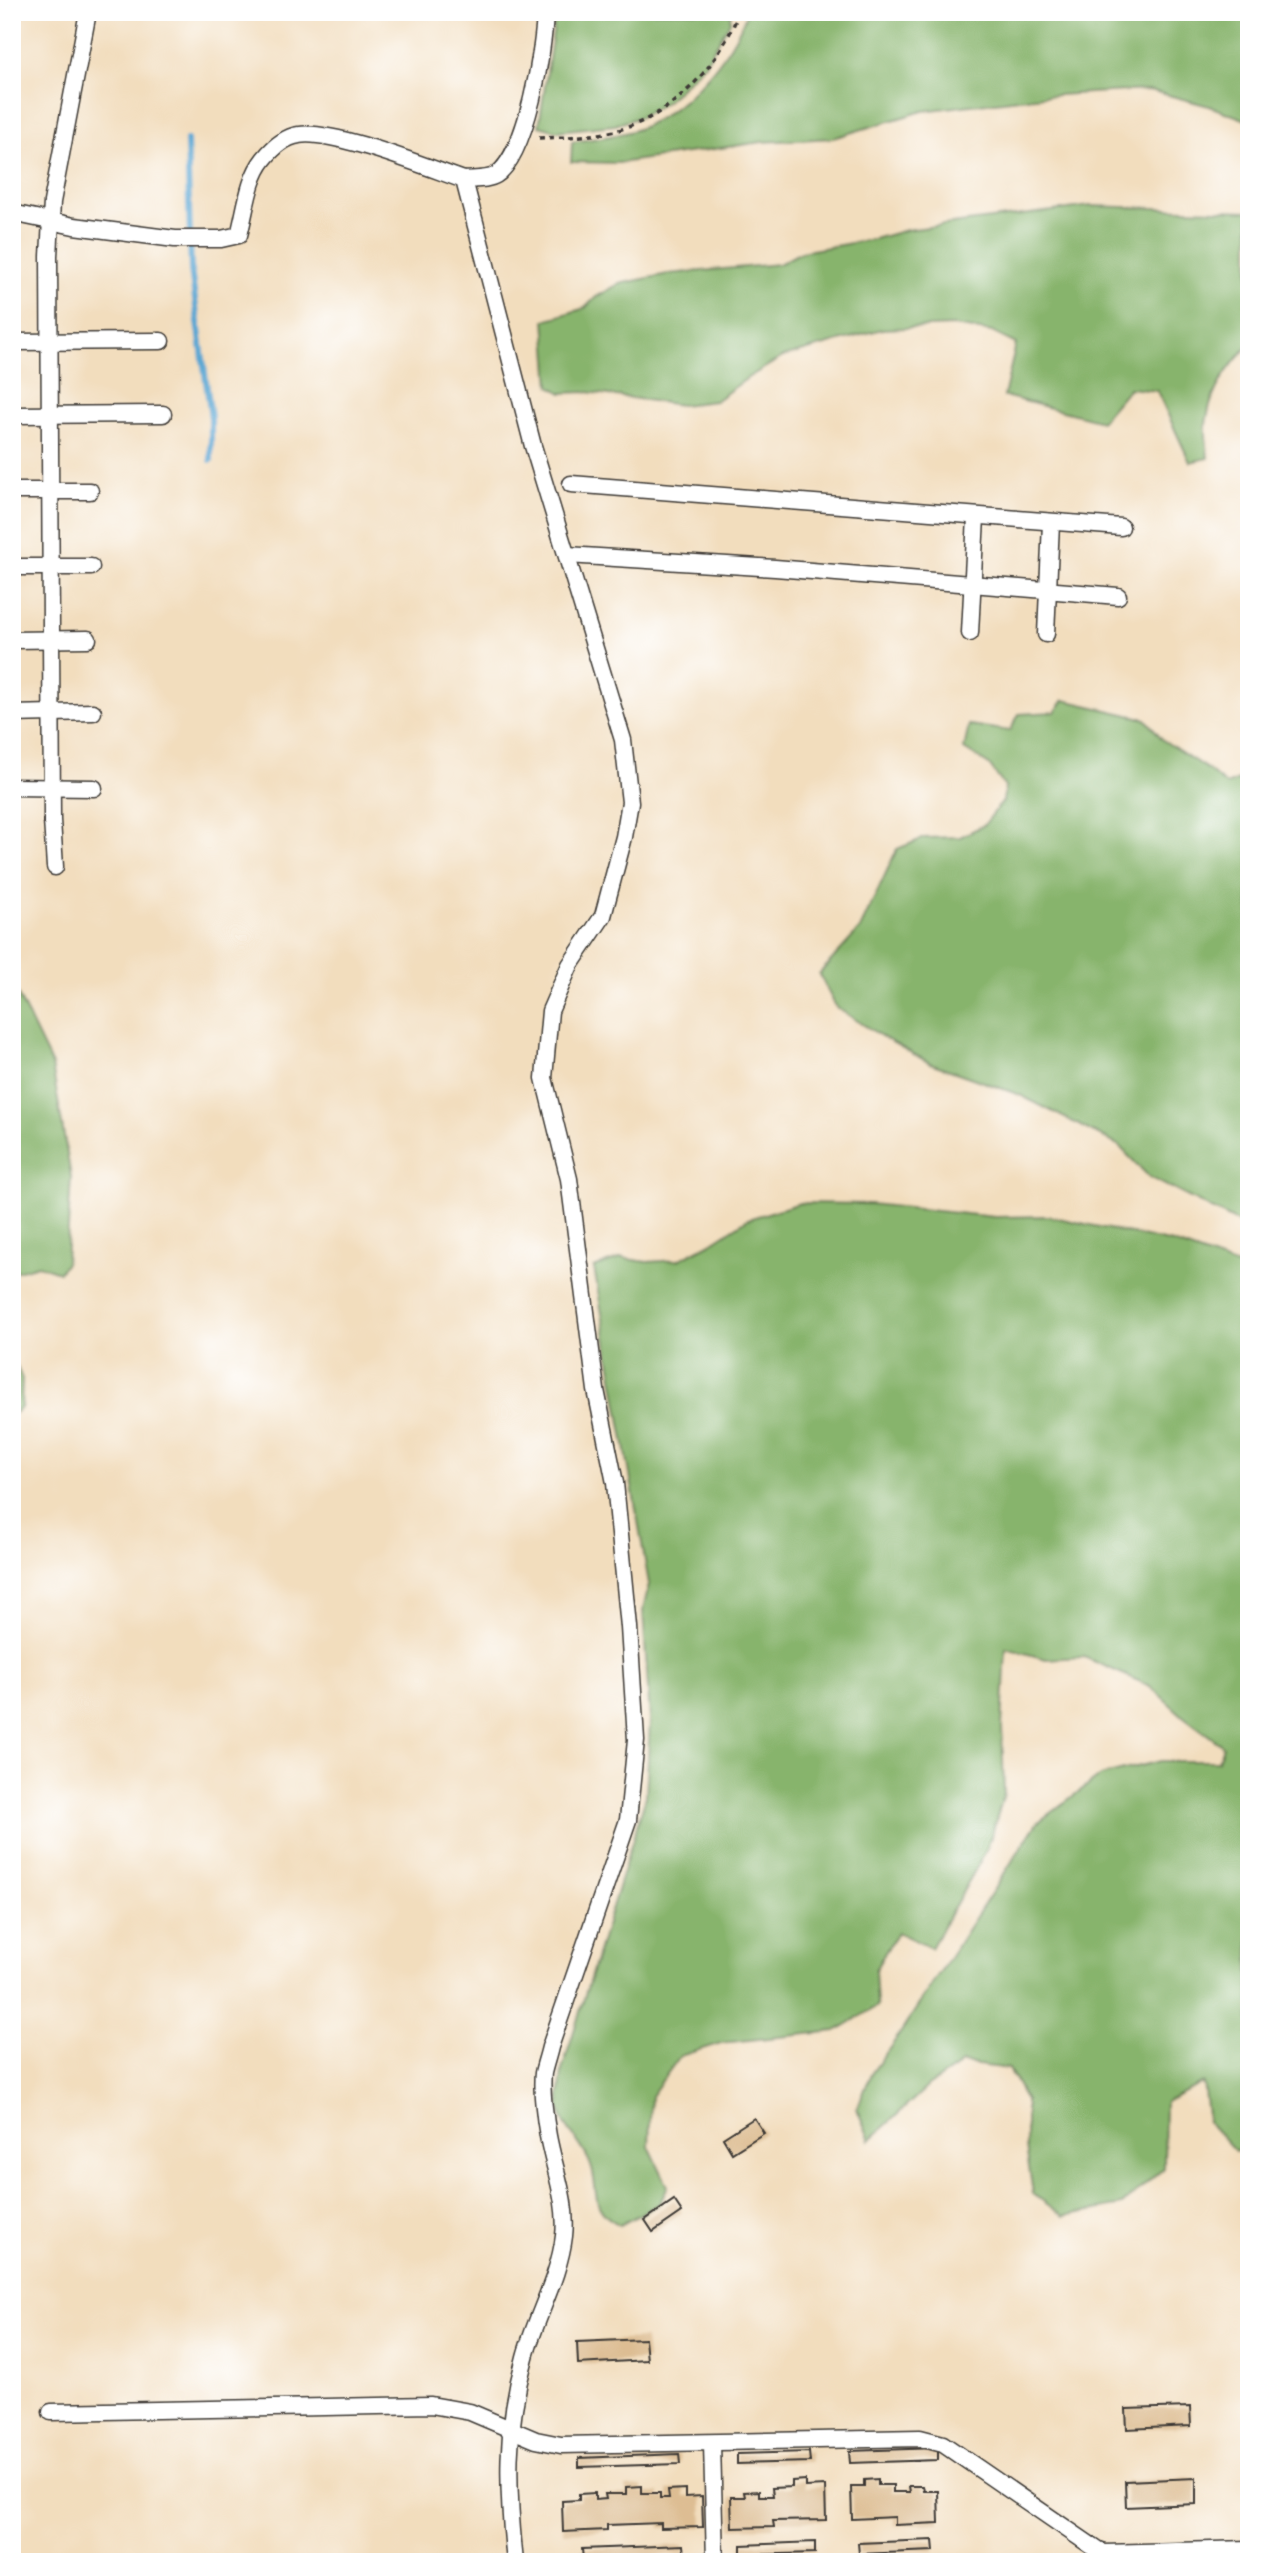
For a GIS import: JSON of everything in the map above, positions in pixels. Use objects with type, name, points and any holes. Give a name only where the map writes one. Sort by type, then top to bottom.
[{"type":"street","points":[[55,867],[51,713],[51,221],[52,202],[88,12]]},
{"type":"street","points":[[12,213],[74,226],[175,239],[221,239],[239,235],[254,176],[264,159],[281,142],[297,135],[314,134],[354,143],[464,180],[494,177],[509,164],[528,114],[540,58],[545,12]]},
{"type":"street","points":[[464,180],[533,446],[623,740],[630,802],[624,837],[603,916],[570,965],[550,1011],[544,1077],[569,1179],[596,1390],[615,1483],[629,1627],[636,1740],[628,1819],[550,2047],[543,2075],[548,2135],[563,2200],[564,2234],[559,2259],[526,2354],[510,2428],[509,2507],[515,2562]]},
{"type":"street","points":[[12,342],[161,341]]},
{"type":"street","points":[[12,415],[163,414]]},
{"type":"street","points":[[571,484],[1121,527]]},
{"type":"street","points":[[12,491],[90,492]]},
{"type":"street","points":[[970,633],[976,517]]},
{"type":"street","points":[[1046,635],[1051,523]]},
{"type":"street","points":[[567,555],[775,568],[1118,596]]},
{"type":"street","points":[[12,567],[91,567]]},
{"type":"street","points":[[12,640],[89,639]]},
{"type":"street","points":[[12,714],[93,712]]},
{"type":"street","points":[[12,787],[94,788]]},
{"type":"street","points":[[51,2412],[431,2405],[470,2412],[536,2440],[561,2445],[920,2438],[935,2440],[1099,2551],[1249,2549]]},
{"type":"street","points":[[712,2443],[715,2562]]},
{"type":"path","points":[[519,139],[579,137],[622,129],[646,120],[671,104],[707,70],[740,12]]},
{"type":"green space","points":[[556,12],[731,12],[730,22],[705,64],[667,101],[640,117],[615,125],[557,131],[539,126]]},
{"type":"green space","points":[[747,12],[1249,12],[1249,121],[1209,106],[1149,90],[1090,93],[923,111],[833,138],[762,142],[619,163],[571,162],[572,142],[637,129],[677,106],[719,62],[740,29]]},
{"type":"green space","points":[[1091,206],[1249,211],[1249,345],[1228,370],[1209,407],[1206,427],[1208,458],[1190,462],[1157,391],[1129,388],[1101,421],[1004,396],[1016,344],[992,332],[954,326],[882,329],[783,357],[715,401],[681,405],[587,392],[562,393],[550,386],[545,320],[585,308],[596,297],[619,284],[668,274],[779,264],[801,252],[874,239],[906,230]]},
{"type":"green space","points":[[1064,700],[1146,719],[1163,740],[1226,785],[1249,776],[1249,1228],[1149,1177],[1118,1145],[1020,1095],[930,1063],[884,1038],[836,1007],[819,974],[860,929],[897,849],[924,838],[960,837],[984,825],[1003,801],[1005,787],[989,765],[964,749],[969,725],[1010,731],[1019,714],[1055,712]]},
{"type":"green space","points":[[12,983],[52,1065],[71,1177],[66,1263],[59,1272],[38,1265],[12,1275]]},
{"type":"green space","points":[[800,1203],[870,1204],[995,1217],[1049,1216],[1173,1243],[1249,1270],[1249,2144],[1235,2151],[1208,2122],[1203,2083],[1165,2102],[1164,2168],[1122,2205],[1064,2216],[1033,2194],[1026,2147],[1026,2101],[1009,2069],[962,2063],[928,2086],[870,2140],[857,2109],[871,2074],[1037,1823],[1100,1776],[1160,1761],[1218,1761],[1223,1746],[1184,1717],[1150,1686],[1084,1657],[1046,1659],[1006,1648],[1002,1727],[1004,1794],[987,1849],[931,1948],[897,1932],[875,1970],[877,2006],[836,2031],[721,2043],[680,2056],[651,2096],[649,2146],[668,2186],[659,2204],[620,2225],[603,2213],[597,2200],[589,2160],[562,2118],[562,2070],[646,1796],[650,1720],[643,1610],[649,1584],[594,1268],[621,1258],[647,1262],[678,1260],[748,1219]]},
{"type":"green space","points":[[12,1356],[22,1379],[21,1408],[12,1415]]},
{"type":"building","points":[[754,2118],[764,2133],[732,2153],[723,2138]]},
{"type":"building","points":[[674,2200],[682,2212],[653,2232],[645,2220]]},
{"type":"building","points":[[645,2339],[647,2360],[578,2364],[577,2342]]},
{"type":"building","points":[[1190,2407],[1191,2426],[1127,2429],[1126,2409]]},
{"type":"building","points":[[938,2448],[938,2460],[850,2463],[849,2451]]},
{"type":"building","points":[[809,2452],[810,2462],[737,2464],[737,2454]]},
{"type":"building","points":[[679,2454],[680,2464],[579,2467],[579,2458]]},
{"type":"building","points":[[1196,2478],[1196,2504],[1126,2507],[1125,2481]]},
{"type":"building","points":[[878,2479],[878,2485],[893,2485],[893,2492],[910,2492],[909,2486],[923,2486],[924,2491],[938,2491],[939,2523],[895,2525],[895,2517],[852,2519],[851,2486],[864,2486],[864,2480]]},
{"type":"building","points":[[805,2480],[805,2487],[825,2486],[826,2520],[773,2521],[774,2527],[732,2528],[731,2497],[745,2497],[744,2492],[759,2491],[759,2496],[773,2496],[772,2488],[792,2487],[792,2481]]},
{"type":"building","points":[[642,2486],[642,2493],[660,2493],[660,2498],[669,2498],[668,2490],[685,2489],[685,2497],[702,2496],[703,2527],[661,2528],[661,2523],[607,2525],[607,2530],[563,2532],[562,2501],[579,2500],[579,2494],[595,2493],[595,2500],[606,2499],[605,2494],[626,2494],[626,2487]]},
{"type":"building","points":[[933,2540],[934,2551],[859,2554],[858,2543]]},
{"type":"building","points":[[815,2542],[815,2553],[741,2555],[741,2545]]},
{"type":"building","points":[[683,2545],[684,2555],[583,2559],[582,2549]]},
{"type":"waterway","points":[[187,140],[191,270],[211,418],[211,460]]}]
